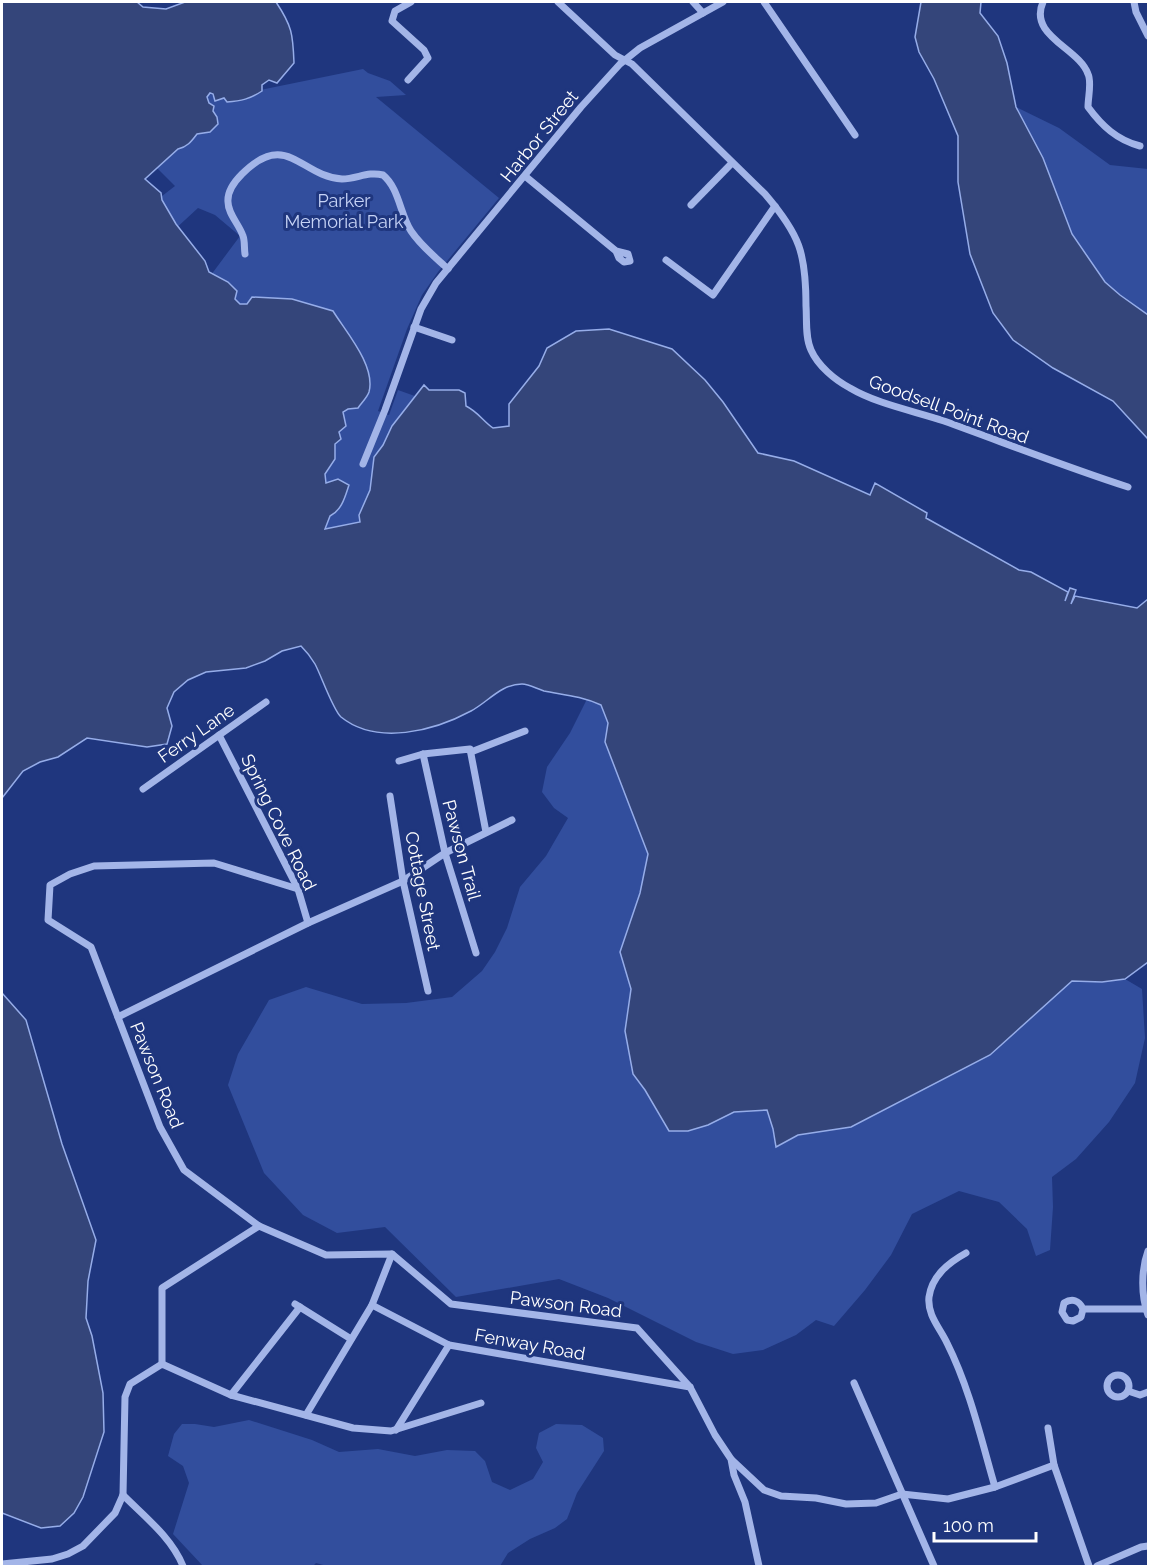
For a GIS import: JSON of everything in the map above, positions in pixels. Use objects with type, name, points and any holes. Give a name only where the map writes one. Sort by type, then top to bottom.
[{"type":"street","points":[[408,80],[429,58],[424,50],[392,21],[395,11],[411,2]]},
{"type":"street","name":"Goodsell Point Road","points":[[558,2],[615,55],[632,64],[776,206],[803,254],[806,272],[807,337],[810,348],[815,357],[836,379],[863,395],[944,421],[1128,487]]},
{"type":"street","points":[[693,2],[703,13]]},
{"type":"street","name":"Harbor Street","points":[[363,464],[426,298],[448,269],[588,98],[624,60],[723,2]]},
{"type":"street","points":[[764,2],[855,135]]},
{"type":"street","points":[[1042,2],[1040,13],[1050,35],[1083,64],[1089,75],[1088,107],[1113,135],[1125,142],[1140,146]]},
{"type":"street","points":[[1134,2],[1136,12],[1149,36]]},
{"type":"street","points":[[245,254],[243,237],[229,209],[228,197],[232,186],[249,167],[280,154],[327,176],[343,179],[369,173],[383,175],[391,184],[410,230],[448,269]]},
{"type":"street","points":[[691,205],[732,163]]},
{"type":"street","points":[[525,176],[616,251]]},
{"type":"street","points":[[666,260],[713,295],[776,206]]},
{"type":"street","points":[[414,327],[452,340]]},
{"type":"street","name":"Ferry Lane","points":[[143,789],[266,702]]},
{"type":"street","points":[[471,752],[525,731]]},
{"type":"street","name":"Spring Cove Road","points":[[219,735],[298,889],[308,923]]},
{"type":"street","points":[[399,761],[423,754],[470,749],[486,832]]},
{"type":"street","name":"Pawson Trail","points":[[423,754],[446,854],[476,953]]},
{"type":"street","name":"Cottage Street","points":[[390,796],[403,880],[429,991]]},
{"type":"street","name":"Pawson Road","points":[[512,820],[446,854],[403,880],[308,923],[118,1017],[160,1127],[184,1170],[259,1226],[326,1255],[392,1254],[451,1304],[637,1328],[690,1388],[715,1435],[731,1459],[734,1475],[745,1502],[759,1566]]},
{"type":"street","points":[[118,1017],[92,947],[48,920],[50,885],[55,881],[94,867],[214,863],[298,889]]},
{"type":"street","points":[[162,1364],[162,1288],[259,1226]]},
{"type":"street","points":[[1083,1309],[1148,1311],[1143,1279],[1149,1251]]},
{"type":"street","points":[[966,1253],[954,1259],[942,1270],[932,1287],[929,1299],[930,1313],[947,1343],[967,1388],[996,1487]]},
{"type":"street","points":[[306,1415],[372,1305],[392,1254]]},
{"type":"street","name":"Fenway Road","points":[[372,1305],[449,1345],[690,1388]]},
{"type":"street","points":[[231,1395],[298,1306],[351,1339]]},
{"type":"street","points":[[396,1430],[449,1345]]},
{"type":"street","points":[[162,1364],[231,1395],[353,1428],[396,1430],[481,1403]]},
{"type":"street","points":[[2,1564],[52,1559],[69,1554],[83,1546],[116,1513],[123,1495],[125,1397],[130,1384],[162,1364]]},
{"type":"street","points":[[854,1383],[934,1566]]},
{"type":"street","points":[[1128,1391],[1140,1395],[1149,1392]]},
{"type":"street","points":[[1048,1428],[1054,1465],[1089,1566]]},
{"type":"street","points":[[731,1459],[764,1490],[781,1496],[816,1498],[846,1504],[876,1503],[902,1494],[948,1499],[996,1487],[1054,1465]]},
{"type":"street","points":[[123,1495],[160,1530],[183,1566]]},
{"type":"street","points":[[1097,1566],[1141,1546],[1149,1546]]},
{"type":"green space","name":"Parker Memorial Park","points":[[363,69],[390,81],[406,95],[376,97],[499,198],[438,272],[422,295],[407,329],[378,411],[389,415],[398,390],[423,399],[370,490],[359,515],[360,522],[325,529],[324,485],[243,307],[208,279],[240,236],[215,215],[198,208],[173,231],[153,203],[175,186],[153,164],[209,93],[214,97],[250,92]]},
{"type":"green space","points":[[1016,107],[1059,128],[1110,165],[1148,169],[1148,315],[1105,282],[1072,234],[1043,158]]},
{"type":"green space","points":[[587,699],[601,705],[608,723],[605,742],[648,854],[640,893],[620,952],[631,989],[625,1031],[633,1074],[669,1131],[688,1131],[708,1125],[734,1112],[767,1110],[776,1147],[798,1135],[851,1127],[990,1055],[1072,981],[1102,982],[1125,979],[1142,989],[1145,1038],[1135,1083],[1109,1122],[1076,1159],[1052,1177],[1053,1207],[1050,1250],[1036,1256],[1027,1229],[999,1202],[959,1191],[912,1214],[891,1255],[834,1326],[816,1320],[796,1335],[763,1350],[733,1354],[696,1342],[608,1298],[559,1279],[456,1297],[385,1227],[337,1233],[303,1215],[264,1173],[228,1085],[238,1054],[269,1000],[306,987],[362,1004],[406,1003],[452,997],[482,971],[507,928],[520,887],[546,856],[568,818],[554,808],[542,792],[547,767],[570,733]]},
{"type":"green space","points":[[249,1420],[312,1440],[339,1452],[378,1449],[415,1456],[447,1450],[475,1451],[485,1461],[492,1482],[510,1490],[533,1479],[543,1462],[536,1448],[539,1433],[556,1424],[582,1425],[603,1438],[604,1451],[577,1493],[567,1519],[555,1528],[530,1539],[508,1553],[500,1566],[327,1566],[316,1563],[313,1566],[203,1566],[173,1534],[189,1483],[183,1466],[168,1456],[174,1434],[182,1424],[214,1427]]},
{"type":"shaded area","points":[[2,2],[137,2],[143,7],[166,9],[185,2],[276,2],[281,10],[291,31],[294,63],[277,83],[269,80],[262,85],[262,91],[249,98],[232,102],[227,102],[224,98],[215,101],[213,94],[210,93],[207,97],[209,103],[214,106],[213,111],[218,124],[210,132],[197,134],[189,144],[178,149],[145,179],[161,193],[162,200],[176,224],[205,261],[209,272],[228,282],[237,291],[235,299],[240,304],[247,304],[252,297],[292,299],[333,311],[364,360],[370,382],[369,392],[358,408],[343,412],[346,426],[339,432],[341,439],[335,444],[335,459],[325,474],[326,483],[338,479],[349,485],[342,503],[330,516],[325,529],[360,522],[359,515],[370,490],[374,457],[392,426],[424,385],[429,390],[459,390],[465,393],[466,406],[493,428],[509,426],[509,404],[539,366],[547,348],[576,331],[609,329],[672,349],[705,380],[758,453],[794,461],[870,495],[875,483],[927,513],[926,518],[1019,570],[1031,572],[1068,592],[1065,601],[1070,588],[1076,590],[1071,604],[1075,596],[1137,608],[1148,599],[1148,962],[1125,979],[1102,982],[1072,981],[990,1055],[851,1127],[798,1135],[776,1147],[767,1110],[734,1112],[708,1125],[688,1131],[669,1131],[633,1074],[625,1031],[631,989],[620,952],[640,893],[648,854],[605,742],[608,723],[601,705],[522,684],[501,690],[471,711],[440,724],[406,732],[371,731],[355,726],[341,717],[315,664],[301,646],[282,651],[246,668],[206,672],[188,680],[174,692],[167,708],[172,726],[167,744],[147,747],[87,738],[58,757],[40,762],[23,771],[2,798]]},
{"type":"shaded area","points":[[921,2],[981,2],[980,13],[998,36],[1007,63],[1016,107],[1043,158],[1072,234],[1105,282],[1148,315],[1148,439],[1113,401],[1053,368],[1013,340],[993,313],[970,254],[958,182],[958,136],[934,79],[919,52],[915,37]]},
{"type":"shaded area","points":[[2,993],[26,1020],[62,1144],[96,1240],[88,1281],[86,1318],[92,1336],[103,1393],[104,1432],[83,1497],[74,1513],[60,1526],[41,1528],[2,1513]]}]
